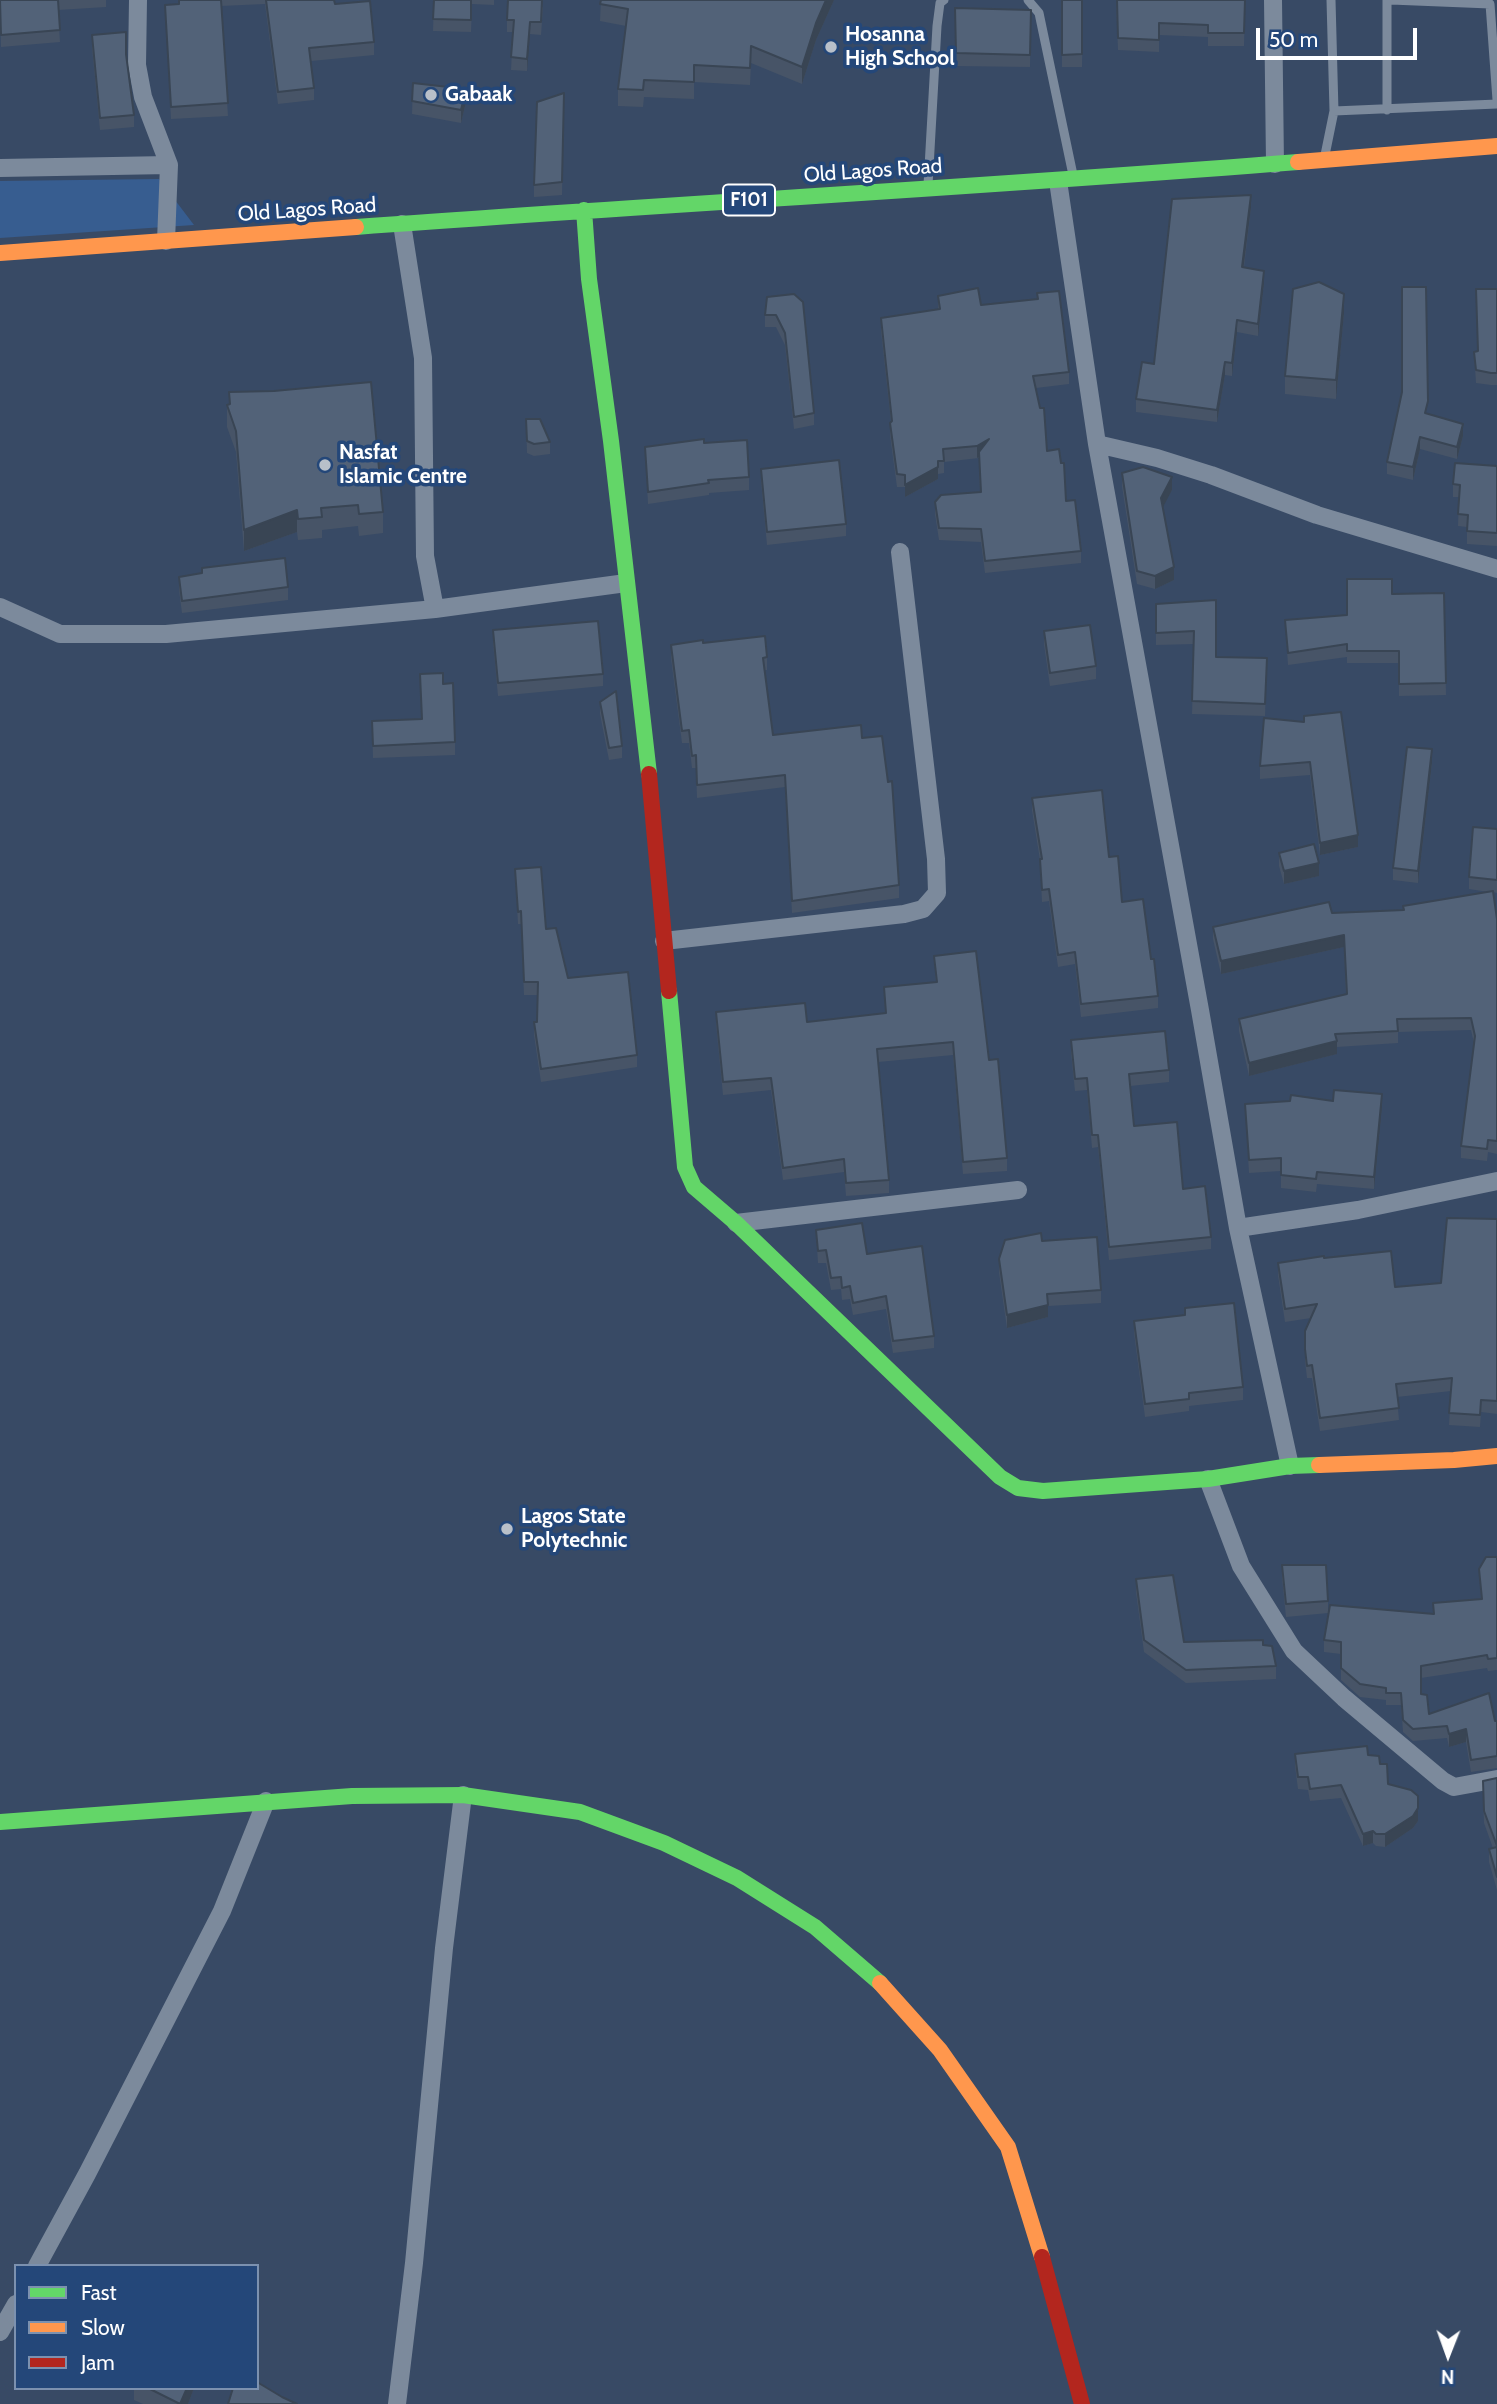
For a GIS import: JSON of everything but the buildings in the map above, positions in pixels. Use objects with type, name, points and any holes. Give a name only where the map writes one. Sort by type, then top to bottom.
[{"type":"street","points":[[138,0],[137,65],[143,97],[169,165],[166,241]]},
{"type":"street","points":[[1273,0],[1275,164]]},
{"type":"street","name":"Old Lagos Road","points":[[0,253],[584,210],[1066,181],[1497,146]]},
{"type":"street","points":[[0,168],[169,165]]},
{"type":"street","points":[[1066,181],[1097,444],[1238,1228],[1290,1466]]},
{"type":"street","points":[[584,210],[589,279],[611,441],[655,830],[685,1167],[694,1187],[736,1223],[1000,1477],[1018,1488],[1042,1491],[1208,1479],[1290,1466],[1454,1460],[1497,1455]]},
{"type":"street","points":[[402,224],[422,358],[425,556],[435,609]]},
{"type":"street","points":[[1097,444],[1211,474],[1317,515],[1497,569]]},
{"type":"street","points":[[664,941],[904,914],[923,909],[937,893],[936,859],[900,552]]},
{"type":"street","points":[[0,607],[60,634],[166,634],[435,609],[626,583]]},
{"type":"street","points":[[1238,1228],[1358,1210],[1497,1181]]},
{"type":"street","points":[[736,1223],[1018,1190]]},
{"type":"street","points":[[1208,1479],[1241,1566],[1294,1651],[1344,1698],[1443,1782],[1454,1787],[1497,1779]]},
{"type":"street","points":[[0,1822],[352,1796],[463,1796],[580,1812],[664,1843],[737,1878],[815,1927],[880,1983],[940,2050],[1007,2147],[1042,2256],[1082,2404]]},
{"type":"street","points":[[397,2404],[414,2263],[444,1948],[463,1796]]},
{"type":"street","points":[[38,2264],[87,2175],[222,1911],[266,1801]]},
{"type":"street","points":[[0,2332],[14,2308]]},
{"type":"lane","points":[[928,188],[937,26],[940,4],[944,0]]},
{"type":"lane","points":[[1028,0],[1040,13],[1066,181]]},
{"type":"lane","points":[[1324,159],[1334,111],[1331,0]]},
{"type":"lane","points":[[1334,111],[1387,110],[1497,102],[1490,5],[1389,0],[1387,110]]},
{"type":"shaded area","points":[[159,179],[194,225],[0,238],[0,181]]},
{"type":"traffic: fast","points":[[356,227],[1298,162]]},
{"type":"traffic: fast","points":[[584,210],[589,279],[611,441],[649,774]]},
{"type":"traffic: fast","points":[[669,991],[685,1167],[694,1187],[736,1223],[1000,1477],[1018,1488],[1043,1491],[1208,1479],[1290,1466],[1319,1465]]},
{"type":"traffic: fast","points":[[0,1822],[352,1796],[463,1795],[580,1812],[664,1843],[737,1878],[815,1927],[880,1983]]},
{"type":"traffic: slow","points":[[1298,162],[1497,146]]},
{"type":"traffic: slow","points":[[0,253],[356,227]]},
{"type":"traffic: slow","points":[[1319,1465],[1497,1456]]},
{"type":"traffic: slow","points":[[880,1983],[940,2050],[1008,2147],[1042,2257]]},
{"type":"traffic: jam","points":[[649,774],[669,991]]},
{"type":"traffic: jam","points":[[1042,2257],[1082,2404]]},
{"type":"place","name":"Hosanna High School","points":[[831,47]]},
{"type":"place","name":"Gabaak","points":[[431,95]]},
{"type":"place","name":"Nasfat Islamic Centre","points":[[325,465]]},
{"type":"place","name":"Lagos State Polytechnic","points":[[507,1529]]}]
